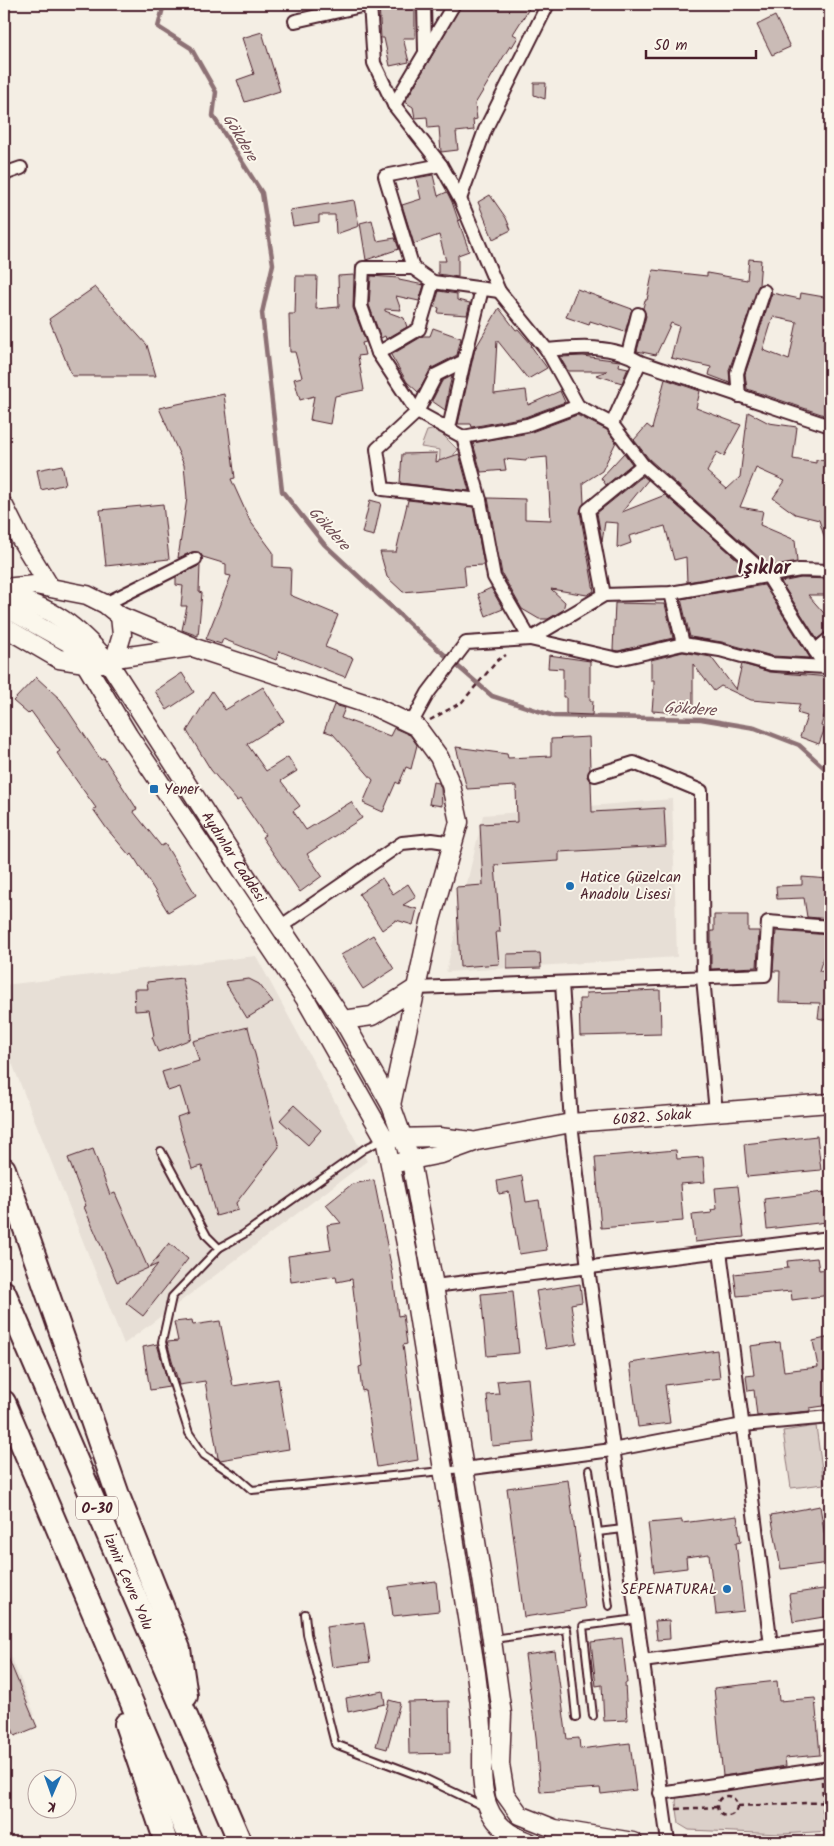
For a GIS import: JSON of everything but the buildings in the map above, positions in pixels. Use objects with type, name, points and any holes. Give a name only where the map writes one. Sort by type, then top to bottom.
[{"type":"highway","points":[[4,1169],[119,1498],[179,1648],[190,1724]]},
{"type":"highway","name":"İzmir Çevre Yolu","points":[[4,1292],[240,1842]]},
{"type":"highway","name":"O-30","points":[[4,1402],[191,1842]]},
{"type":"highway","points":[[4,1414],[18,1434]]},
{"type":"highway","points":[[116,1666],[123,1714],[166,1842]]},
{"type":"main road","points":[[4,506],[20,538],[50,587]]},
{"type":"main road","points":[[4,588],[18,585],[50,587],[87,595],[105,604],[120,616],[192,647],[373,706],[414,725],[439,757],[451,785],[458,822],[430,923],[391,1105]]},
{"type":"main road","name":"Aydınlar Caddesi","points":[[4,596],[45,608],[66,621],[112,661],[280,927],[343,1020],[391,1105],[411,1161],[434,1286],[502,1714],[500,1764],[505,1794],[520,1815],[555,1829],[633,1842]]},
{"type":"main road","name":"Aydınlar Caddesi","points":[[4,612],[15,613],[71,644],[85,663],[128,735],[306,1000],[385,1139],[409,1259],[476,1673],[482,1726],[481,1778],[486,1807]]},
{"type":"main road","points":[[112,661],[122,635],[120,616]]},
{"type":"main road","points":[[4,627],[60,659],[85,663],[112,661],[192,647]]},
{"type":"main road","points":[[343,1020],[372,1016],[416,988]]},
{"type":"main road","name":"6082. Sokak","points":[[477,1141],[571,1123],[830,1103]]},
{"type":"main road","points":[[385,1139],[439,1137],[477,1141]]},
{"type":"main road","points":[[391,1162],[411,1161],[441,1154],[477,1141]]},
{"type":"main road","points":[[486,1807],[500,1825],[523,1841]]},
{"type":"street","points":[[295,21],[370,4],[374,63],[394,105],[441,165],[460,199],[499,291],[547,350],[578,406],[612,424],[643,465],[768,576],[815,651],[828,668]]},
{"type":"street","points":[[424,4],[425,50]]},
{"type":"street","points":[[394,105],[454,4]]},
{"type":"street","points":[[460,199],[485,130],[548,4]]},
{"type":"street","points":[[413,268],[385,176],[441,165]]},
{"type":"street","points":[[4,174],[21,168]]},
{"type":"street","points":[[499,291],[433,282],[413,268],[362,268],[361,306],[378,353],[416,412],[463,437],[480,500],[494,577],[530,639]]},
{"type":"street","points":[[378,353],[419,329],[433,282]]},
{"type":"street","points":[[449,428],[482,289]]},
{"type":"street","points":[[739,396],[737,373],[764,291]]},
{"type":"street","points":[[628,354],[638,314]]},
{"type":"street","points":[[547,350],[584,346],[628,354],[640,362],[830,426]]},
{"type":"street","points":[[464,361],[436,375],[416,412],[377,449],[383,489],[480,500]]},
{"type":"street","points":[[612,424],[640,362]]},
{"type":"street","points":[[463,437],[527,425],[578,406]]},
{"type":"street","points":[[604,594],[588,510],[643,465]]},
{"type":"street","points":[[105,604],[195,559]]},
{"type":"street","points":[[530,639],[604,594],[671,593],[800,570],[830,571]]},
{"type":"street","points":[[671,593],[683,644]]},
{"type":"street","points":[[815,651],[830,638]]},
{"type":"street","points":[[414,725],[428,693],[466,643],[530,639],[618,659],[683,644],[720,650],[771,664],[828,668]]},
{"type":"street","points":[[595,775],[634,763],[701,791],[703,978],[716,1112]]},
{"type":"street","points":[[280,927],[402,843],[432,840],[453,843]]},
{"type":"street","points":[[416,988],[765,975],[768,922],[830,927]]},
{"type":"street","points":[[562,982],[571,1123],[588,1268],[668,1842]]},
{"type":"street","points":[[434,1286],[830,1238]]},
{"type":"street","points":[[720,1252],[771,1645]]},
{"type":"street","points":[[464,1469],[612,1450],[743,1425],[830,1417]]},
{"type":"street","points":[[642,1661],[830,1637]]},
{"type":"street","points":[[660,1793],[826,1768]]},
{"type":"lane","points":[[385,1139],[364,1149],[260,1223],[220,1248],[172,1297],[162,1342],[189,1433],[204,1455],[237,1477],[252,1490],[464,1469]]},
{"type":"lane","points":[[161,1151],[207,1236],[220,1248]]},
{"type":"lane","points":[[589,1470],[609,1606]]},
{"type":"lane","points":[[598,1532],[623,1529]]},
{"type":"lane","points":[[304,1614],[307,1634],[335,1744],[422,1777],[486,1807]]},
{"type":"lane","points":[[593,1716],[583,1626],[636,1619]]},
{"type":"lane","points":[[491,1640],[566,1629],[576,1717]]},
{"type":"path","points":[[414,725],[462,702],[498,660]]},
{"type":"path","points":[[825,1842],[824,1803],[826,1768]]},
{"type":"path","points":[[729,1796],[738,1806],[737,1811],[730,1817],[721,1815],[717,1807],[720,1799],[729,1796]]},
{"type":"path","points":[[738,1806],[830,1802]]},
{"type":"path","points":[[663,1810],[717,1807]]},
{"type":"shaded area","points":[[437,429],[458,450],[454,454],[454,473],[439,473],[440,450],[421,447],[427,431]]},
{"type":"shaded area","name":"Hatice Güzelcan Anadolu Lisesi","points":[[672,799],[677,957],[446,972],[483,815]]},
{"type":"shaded area","points":[[256,956],[367,1161],[124,1344],[4,1043],[4,985]]},
{"type":"shaded area","points":[[816,1426],[824,1484],[791,1488],[783,1431]]},
{"type":"shaded area","points":[[4,1639],[35,1715],[4,1727]]},
{"type":"shaded area","points":[[830,1773],[830,1831],[781,1834],[689,1830],[679,1824],[677,1795]]},
{"type":"waterway","name":"Gökdere","points":[[164,4],[158,27],[191,48],[216,92],[213,116],[262,193],[273,264],[262,313],[282,491],[324,544],[416,630],[492,696],[554,716],[701,719],[755,728],[799,745],[830,773]]},
{"type":"place","name":"Yener","points":[[154,789]]},
{"type":"place","name":"Hatice Güzelcan Anadolu Lisesi","points":[[570,886]]},
{"type":"place","name":"SEPENATURAL","points":[[727,1589]]},
{"type":"district","name":"Işıklar","points":[[764,567]]}]
